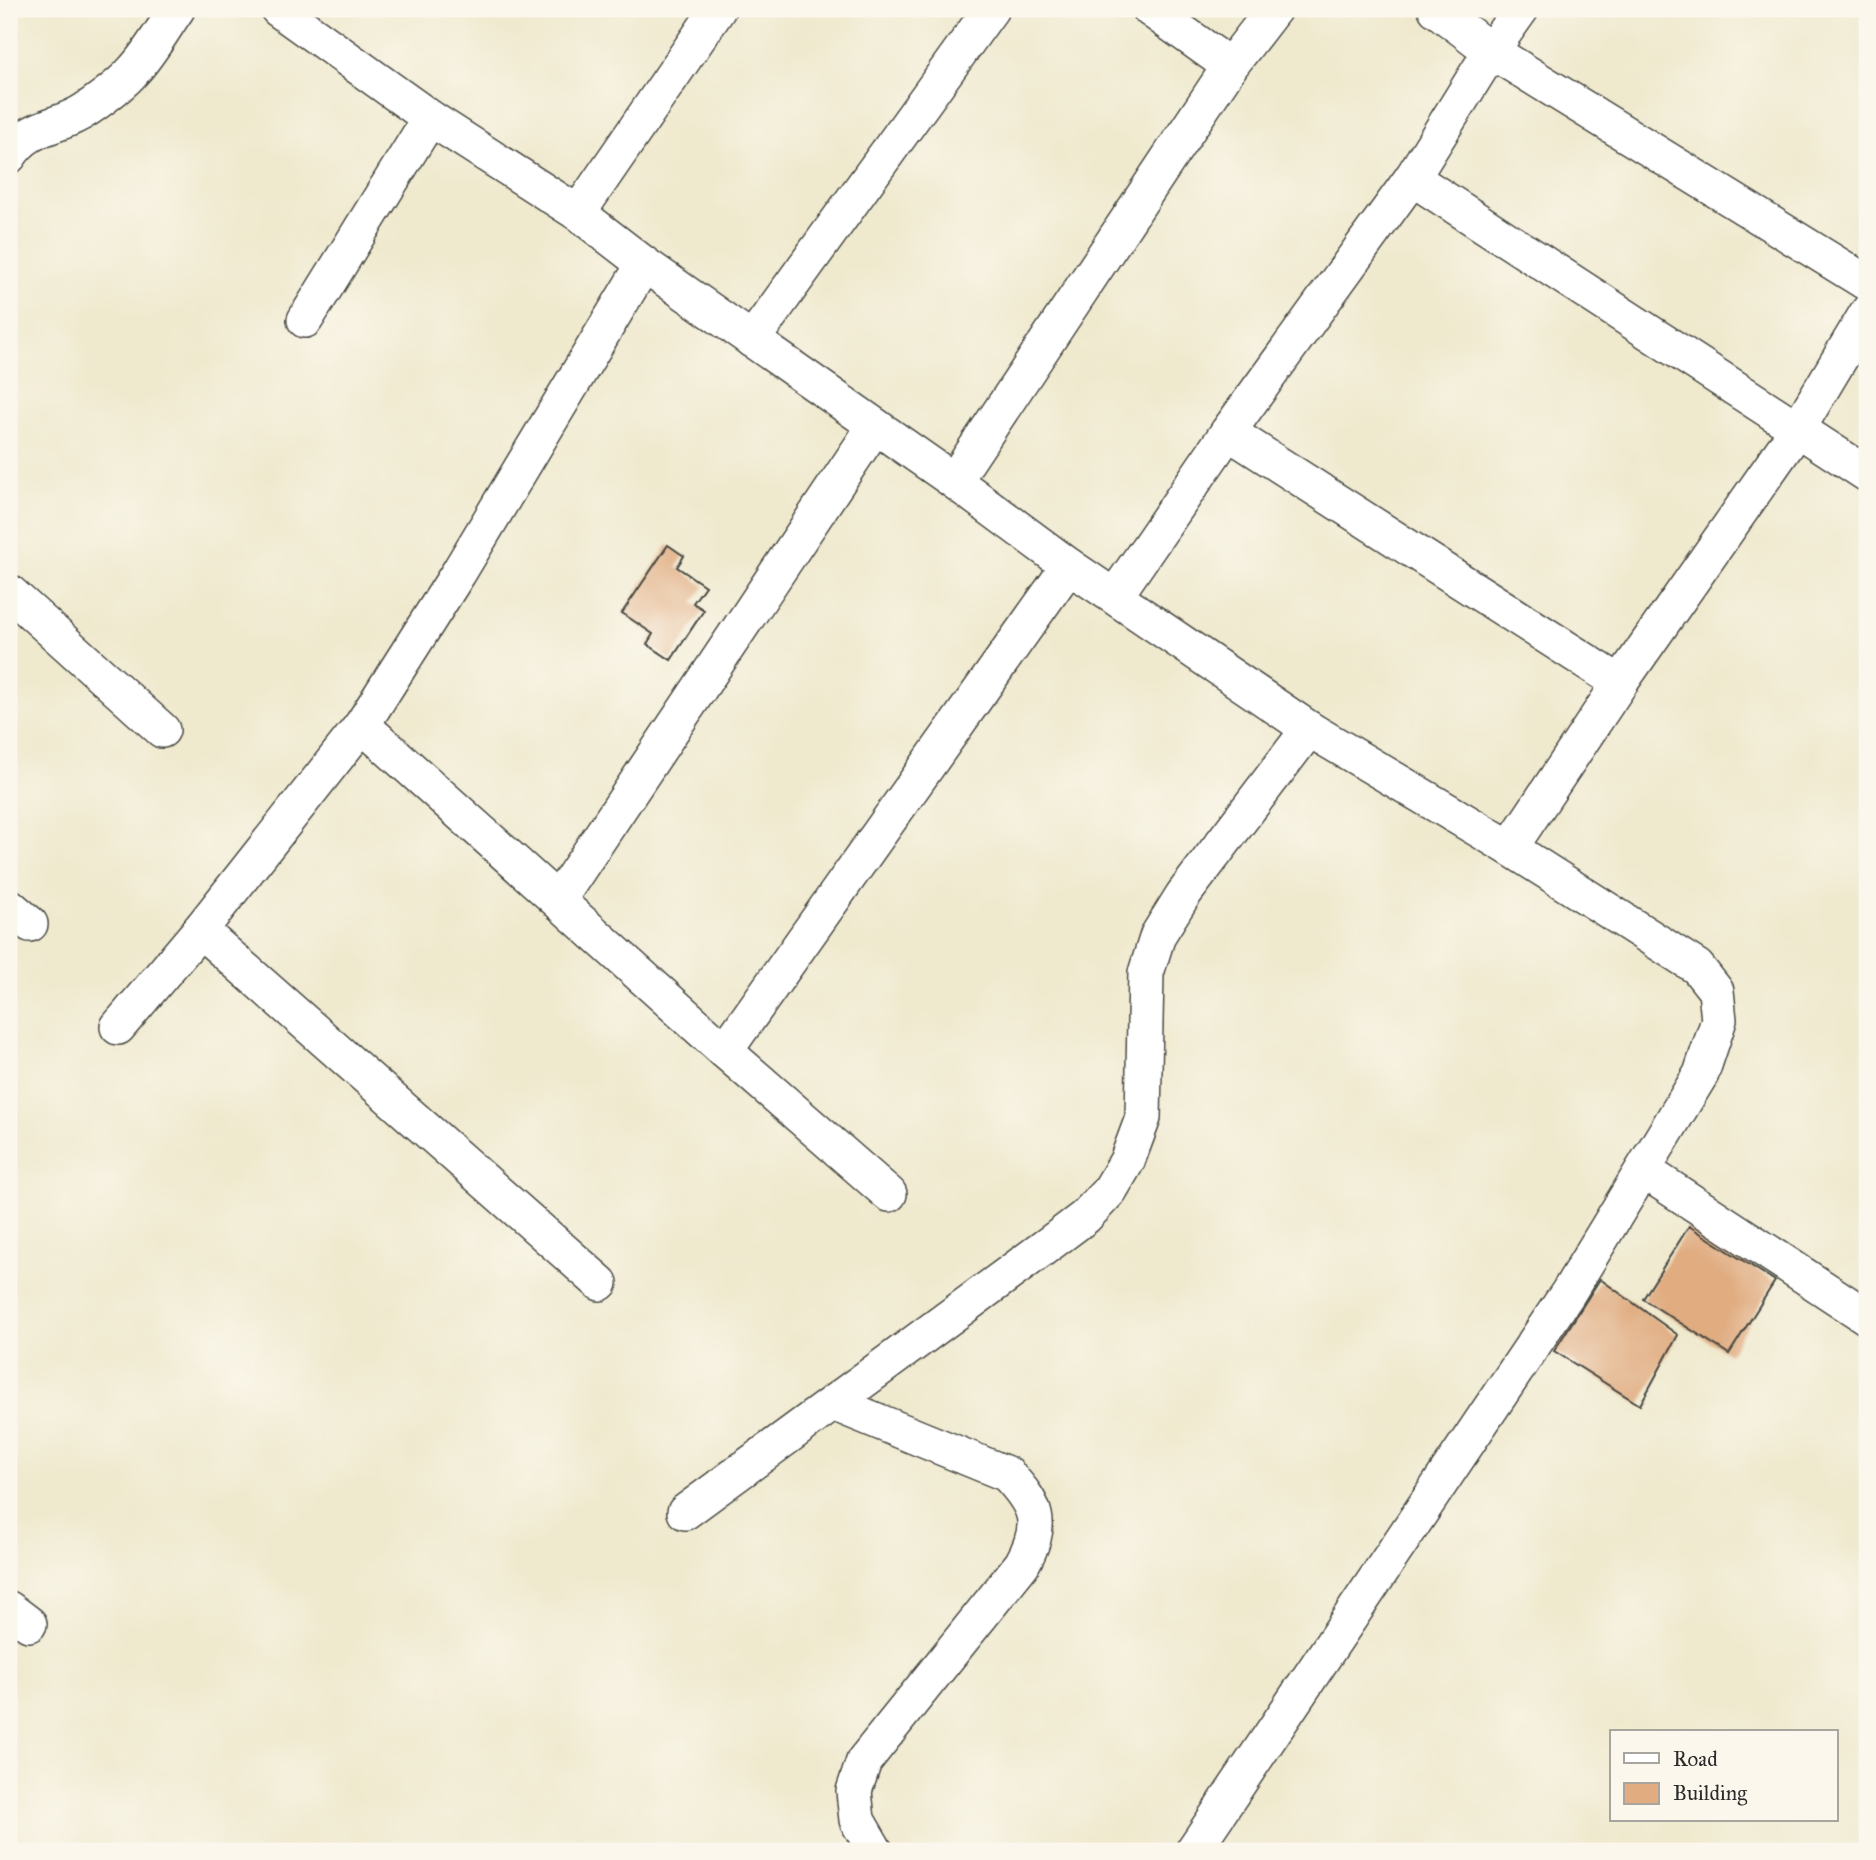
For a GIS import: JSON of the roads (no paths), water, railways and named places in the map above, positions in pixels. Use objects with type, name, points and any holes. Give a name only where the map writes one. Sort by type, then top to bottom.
[{"type":"street","points":[[9,156],[21,140],[33,131],[83,112],[106,96],[134,71],[177,9]]},
{"type":"street","points":[[278,9],[429,118],[578,213],[644,264],[954,481],[1069,566],[1309,729],[1510,848],[1698,967],[1716,991],[1719,1020],[1701,1074],[1643,1170],[1568,1293],[1194,1851]]},
{"type":"street","points":[[752,340],[991,9]]},
{"type":"street","points":[[1150,9],[1230,66]]},
{"type":"street","points":[[954,481],[1230,66],[1274,9]]},
{"type":"street","points":[[1436,9],[1491,51],[1867,283]]},
{"type":"street","points":[[1115,596],[1228,432],[1412,178],[1491,51],[1521,9]]},
{"type":"street","points":[[578,213],[702,14]]},
{"type":"street","points":[[305,320],[429,118]]},
{"type":"street","points":[[1412,178],[1867,474]]},
{"type":"street","points":[[118,1027],[200,930],[362,725],[459,572],[644,264]]},
{"type":"street","points":[[1510,848],[1619,683],[1797,430],[1867,313]]},
{"type":"street","points":[[558,900],[875,426]]},
{"type":"street","points":[[1228,432],[1619,683]]},
{"type":"street","points":[[725,1051],[1069,566]]},
{"type":"street","points":[[9,593],[162,730]]},
{"type":"street","points":[[362,725],[725,1051],[889,1194]]},
{"type":"street","points":[[685,1512],[1085,1217],[1110,1190],[1126,1161],[1143,1118],[1146,973],[1158,935],[1183,895],[1309,729]]},
{"type":"street","points":[[200,930],[600,1283]]},
{"type":"street","points":[[1643,1170],[1867,1317]]},
{"type":"street","points":[[833,1403],[1007,1475],[1026,1495],[1035,1518],[1035,1541],[1022,1564],[864,1761],[854,1791],[857,1820],[874,1851]]}]
